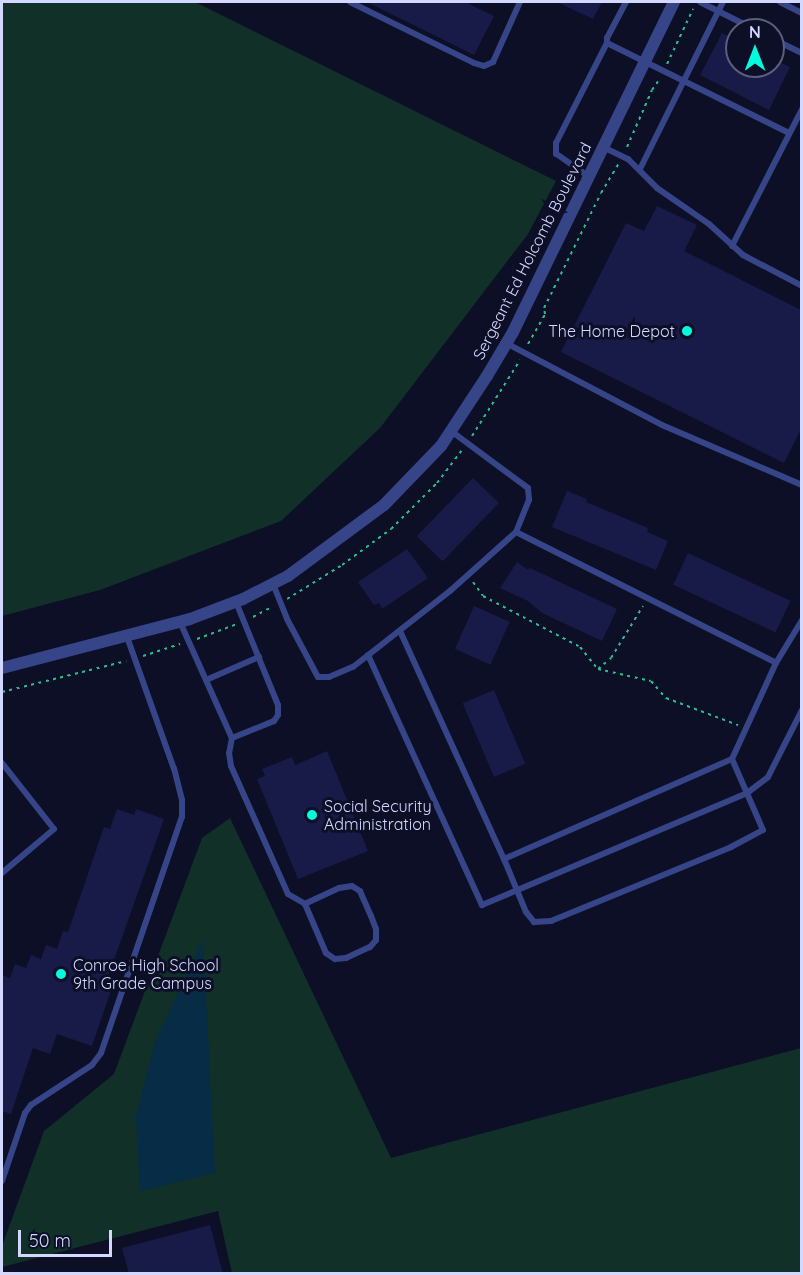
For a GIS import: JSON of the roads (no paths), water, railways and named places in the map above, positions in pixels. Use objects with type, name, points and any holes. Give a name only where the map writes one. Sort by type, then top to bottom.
[{"type":"street","name":"Sergeant Ed Holcomb Boulevard","points":[[2,668],[128,637],[236,602],[273,584],[324,552],[384,505],[441,446],[506,343],[674,2]]},
{"type":"lane","points":[[350,2],[484,66],[492,62],[520,2]]},
{"type":"lane","points":[[589,177],[556,154],[556,143],[626,2]]},
{"type":"lane","points":[[699,2],[732,18]]},
{"type":"lane","points":[[640,169],[723,2]]},
{"type":"lane","points":[[780,2],[801,13]]},
{"type":"lane","points":[[607,43],[789,133]]},
{"type":"lane","points":[[785,45],[801,53]]},
{"type":"lane","points":[[732,246],[801,109]]},
{"type":"lane","points":[[603,147],[623,156],[640,169],[657,188],[709,224],[742,255],[801,286]]},
{"type":"lane","points":[[506,343],[662,425],[801,485]]},
{"type":"lane","points":[[273,584],[287,619],[318,676],[329,676],[353,667],[467,575],[516,532],[529,500],[528,488],[452,430]]},
{"type":"lane","points":[[516,532],[776,663]]},
{"type":"lane","points":[[232,738],[274,721],[278,715],[278,705],[236,602]]},
{"type":"lane","points":[[504,859],[732,759],[776,663],[801,620]]},
{"type":"lane","points":[[180,622],[232,738],[229,753],[236,777],[288,894],[306,904],[326,953],[335,959],[346,958],[370,947],[376,940],[376,929],[360,891],[352,886],[339,888],[306,904]]},
{"type":"lane","points":[[400,630],[526,912],[534,922],[551,921],[731,847],[763,830],[732,759]]},
{"type":"lane","points":[[2,1181],[25,1113],[31,1105],[92,1065],[100,1053],[182,817],[182,800],[174,769],[128,637]]},
{"type":"lane","points":[[368,655],[482,904],[747,793],[768,777],[801,710]]},
{"type":"lane","points":[[206,680],[259,657]]},
{"type":"lane","points":[[2,763],[54,829],[2,873]]},
{"type":"water","points":[[203,940],[215,1173],[140,1191],[136,1115],[155,1042]]},
{"type":"place","name":"The Home Depot","points":[[687,331]]},
{"type":"place","name":"Social Security Administration","points":[[312,815]]},
{"type":"place","name":"Conroe High School 9th Grade Campus","points":[[61,974]]}]
